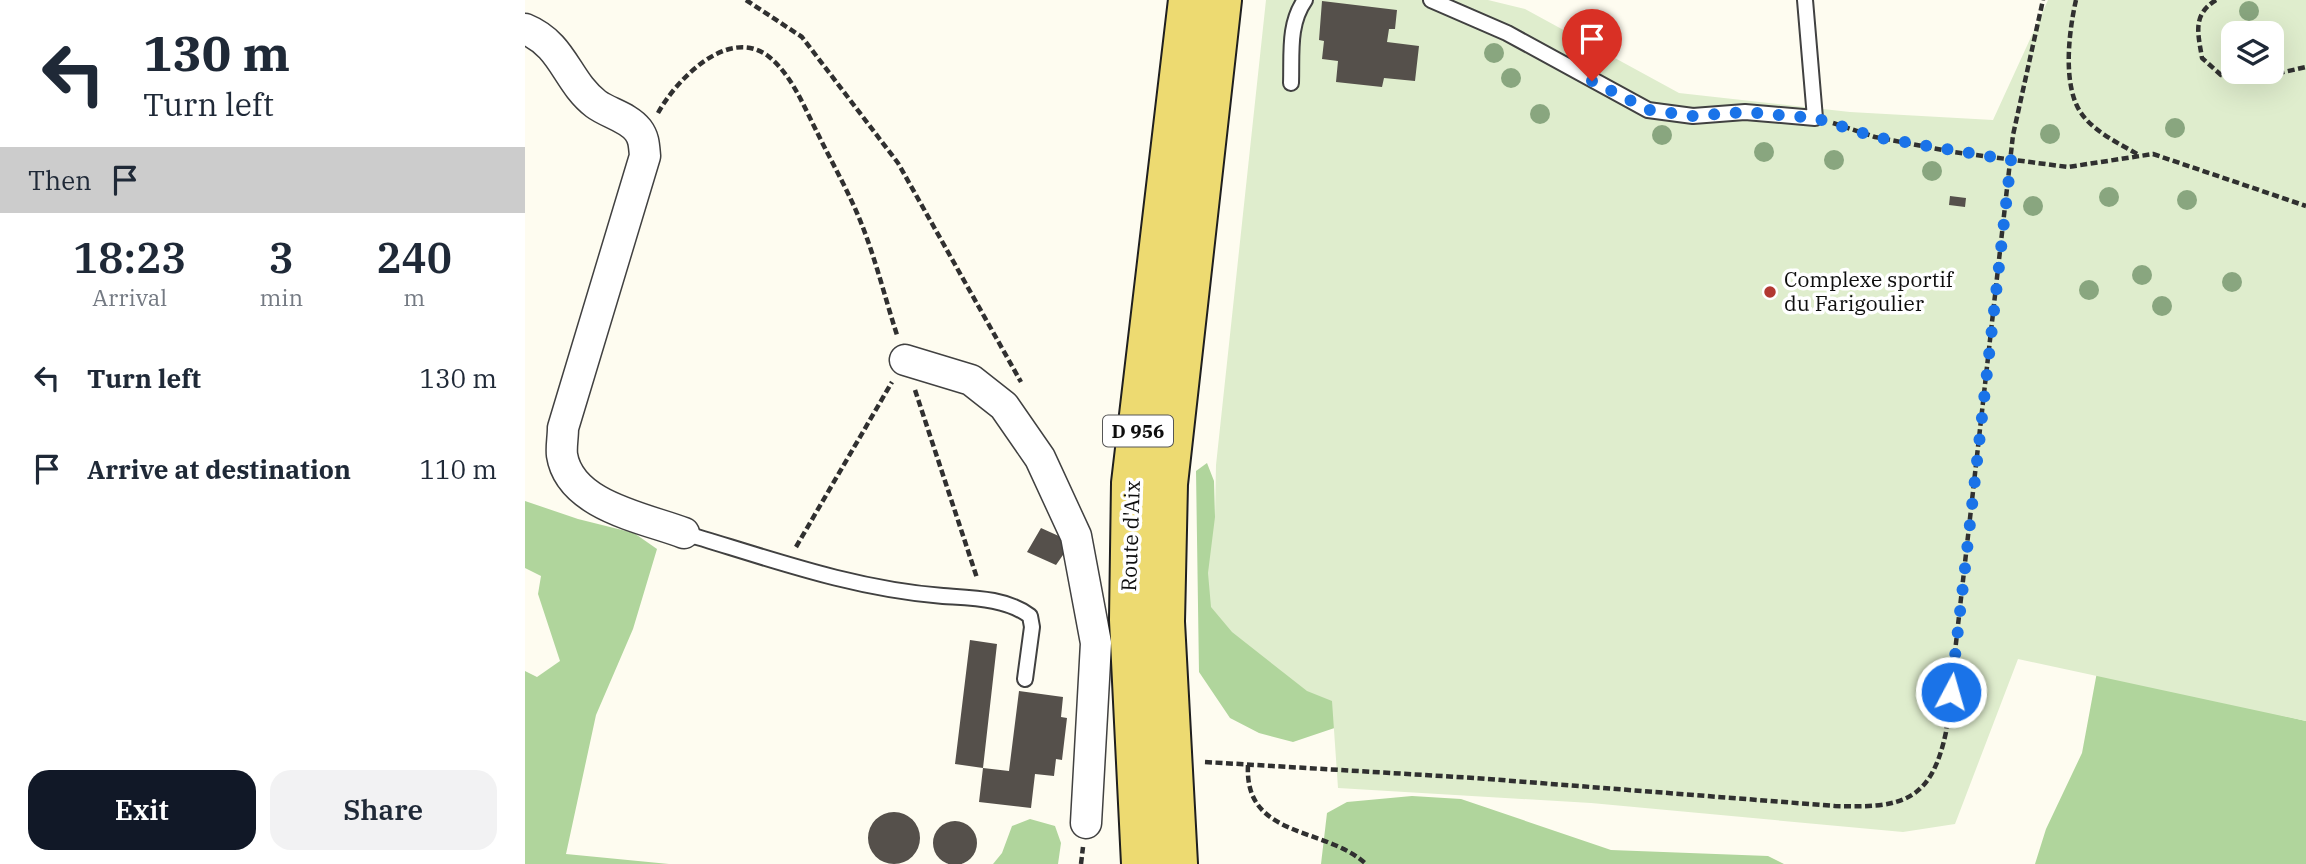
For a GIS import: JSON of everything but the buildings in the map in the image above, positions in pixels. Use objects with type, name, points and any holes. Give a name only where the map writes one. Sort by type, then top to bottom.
[{"type":"main road","name":"Route d'Aix","points":[[1141,864],[1129,620],[1131,483],[1188,0]]},
{"type":"main road","name":"Route d'Aix","points":[[1178,864],[1165,622],[1168,484],[1222,0]]},
{"type":"street","points":[[525,29],[549,42],[583,92],[596,104],[635,126],[643,137],[642,170],[563,428],[562,457],[577,488],[601,503],[684,533]]},
{"type":"street","points":[[905,360],[971,380],[1004,406],[1040,458],[1076,536],[1096,643],[1086,823]]},
{"type":"lane","points":[[1291,83],[1293,25],[1305,0]]},
{"type":"lane","points":[[1431,0],[1507,33],[1649,110],[1693,116],[1745,112],[1815,118],[1805,0]]},
{"type":"lane","points":[[684,533],[884,591],[983,599],[1019,607],[1030,616],[1032,627],[1025,679]]},
{"type":"path","points":[[746,0],[802,37],[898,163],[1028,393]]},
{"type":"path","points":[[1198,762],[1475,778],[1835,806],[1878,807],[1910,798],[1940,763],[1946,732],[2013,135],[2043,0]]},
{"type":"path","points":[[2076,0],[2070,25],[2069,58],[2079,110],[2098,128],[2139,155]]},
{"type":"path","points":[[2216,0],[2203,8],[2197,23],[2202,58],[2221,75],[2275,74],[2306,67]]},
{"type":"path","points":[[643,137],[667,97],[701,64],[732,46],[757,50],[791,80],[857,214],[983,599]]},
{"type":"path","points":[[1815,118],[1875,137],[2069,167],[2112,163],[2139,155],[2170,157],[2306,205]]},
{"type":"path","points":[[787,563],[905,360]]},
{"type":"path","points":[[1248,765],[1247,783],[1254,802],[1272,820],[1350,853],[1366,864]]},
{"type":"green space","name":"Complexe sportif du Farigoulier","points":[[1266,0],[1488,0],[1525,9],[1679,93],[1850,112],[1993,120],[2048,0],[2306,0],[2306,721],[2018,659],[1955,824],[1903,832],[1591,803],[1338,788],[1332,701],[1307,691],[1232,632],[1211,607],[1208,573],[1215,517],[1216,465]]},
{"type":"green space","points":[[1207,463],[1214,481],[1215,517],[1370,716],[1293,742],[1259,733],[1230,718],[1199,672],[1196,471]]},
{"type":"green space","points":[[525,501],[578,519],[634,533],[657,549],[633,629],[596,715],[566,854],[669,864],[525,864],[525,671],[537,677],[560,661],[538,594],[541,576],[525,568]]},
{"type":"green space","points":[[2097,672],[2306,721],[2306,864],[2035,864],[2046,829],[2082,753]]},
{"type":"green space","points":[[1412,796],[1461,799],[1611,850],[1768,856],[1784,864],[1321,864],[1327,813],[1347,802]]},
{"type":"green space","points":[[1030,819],[1055,826],[1061,843],[1058,864],[993,864],[1002,853],[1012,826]]},
{"type":"place","name":"Complexe sportif du Farigoulier","points":[[1770,292]]},
{"type":"route","points":[[1592,81],[1649,110],[1693,116],[1763,112],[1815,118],[1875,137],[2011,160],[1951,692]]}]
